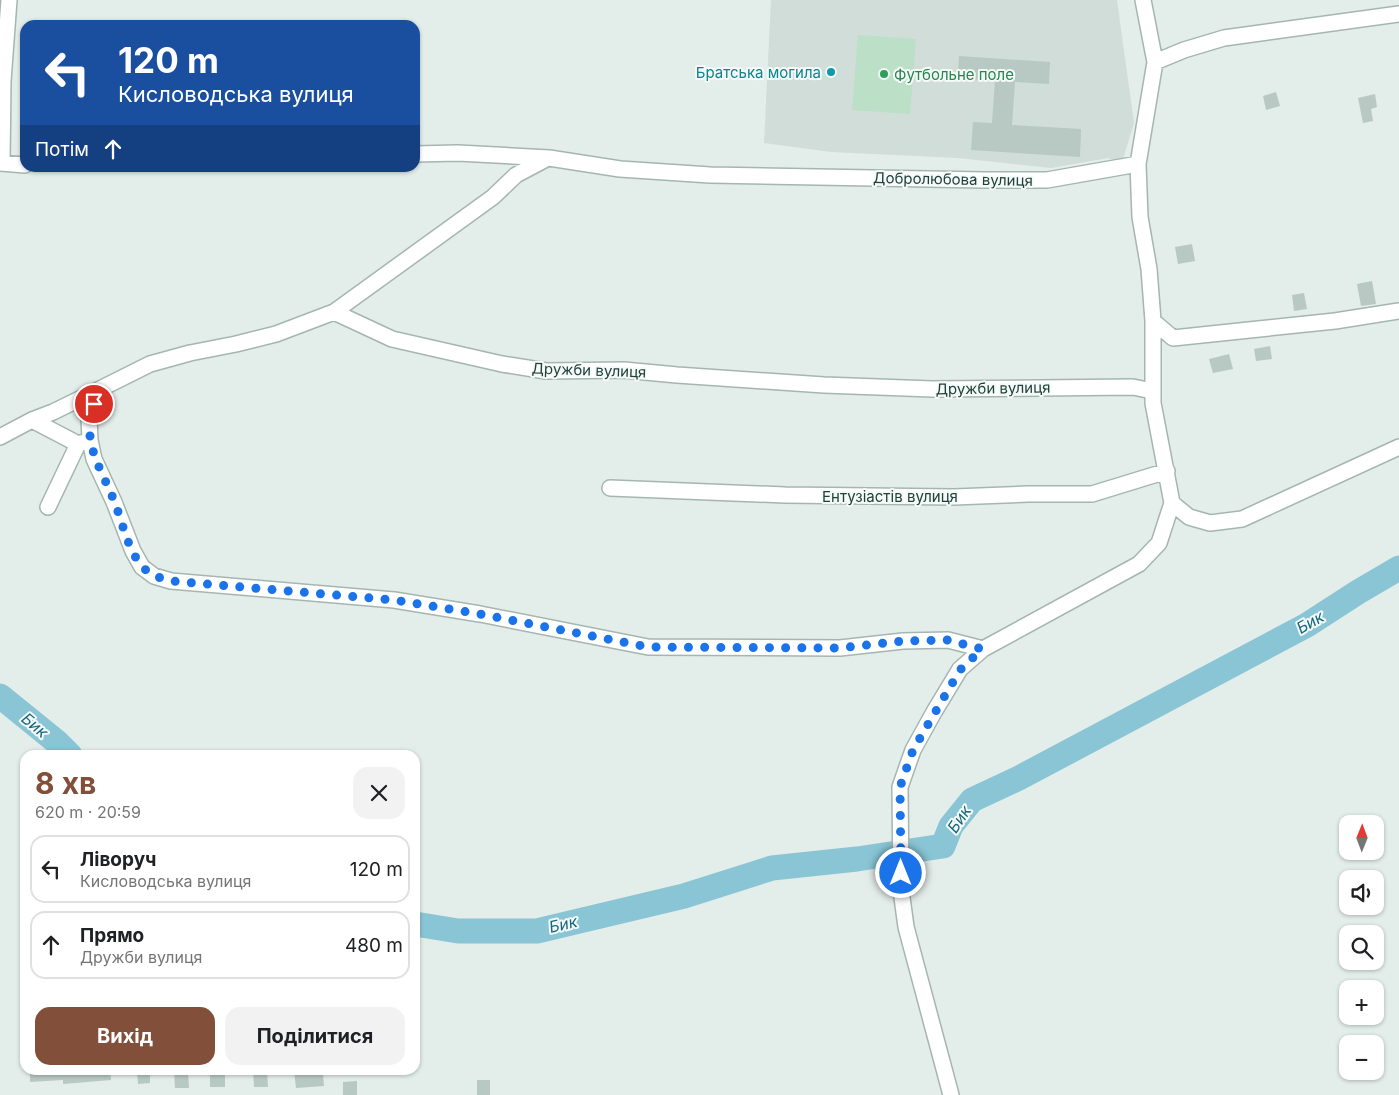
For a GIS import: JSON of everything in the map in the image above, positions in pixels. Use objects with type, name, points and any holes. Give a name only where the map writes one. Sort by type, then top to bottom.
[{"type":"street","points":[[9,0],[2,81],[1,163],[20,165]]},
{"type":"street","points":[[951,1095],[906,928],[901,890],[900,787],[913,750],[960,670],[982,649],[1140,564],[1159,543],[1172,503],[1152,403],[1153,321],[1149,269],[1140,218],[1138,164],[1154,62],[1143,0]]},
{"type":"street","points":[[1154,62],[1184,50],[1224,38],[1399,14]]},
{"type":"street","name":"Добролюбова вулиця","points":[[420,154],[458,153],[549,158],[620,169],[710,175],[984,180],[1047,180],[1138,164]]},
{"type":"street","points":[[0,437],[150,364],[190,352],[236,344],[276,334],[334,312],[493,197],[516,175],[549,158]]},
{"type":"street","points":[[1153,321],[1173,338],[1335,322],[1399,311]]},
{"type":"street","name":"Дружби вулиця","points":[[334,312],[392,339],[502,364],[546,371],[624,370],[677,376],[824,385],[932,389],[1133,387],[1152,391]]},
{"type":"street","points":[[48,507],[84,442],[94,404],[104,387]]},
{"type":"street","points":[[32,420],[84,442],[114,502],[132,551],[142,566],[154,576],[171,581],[394,600],[480,614],[648,647],[840,648],[903,641],[948,640],[982,649]]},
{"type":"street","points":[[1172,503],[1189,517],[1210,523],[1242,519],[1399,448]]},
{"type":"street","name":"Ентузіастів вулиця","points":[[610,488],[795,496],[954,497],[1092,494],[1167,471]]},
{"type":"shaded area","points":[[771,0],[1117,0],[1134,123],[1122,162],[1108,158],[1051,168],[958,158],[831,152],[764,143]]},
{"type":"green space","name":"Футбольне поле","points":[[858,35],[916,39],[910,114],[852,110]]},
{"type":"building","points":[[959,56],[1050,62],[1049,84],[1015,82],[1012,125],[1081,129],[1080,157],[971,150],[973,122],[992,123],[995,81],[958,78]]},
{"type":"building","points":[[1276,92],[1280,106],[1266,110],[1263,96]]},
{"type":"building","points":[[1375,94],[1377,107],[1371,109],[1373,121],[1363,123],[1358,98]]},
{"type":"building","points":[[1192,244],[1195,261],[1178,264],[1175,247]]},
{"type":"building","points":[[1372,281],[1376,304],[1361,306],[1357,284]]},
{"type":"building","points":[[1304,293],[1307,309],[1294,311],[1292,295]]},
{"type":"building","points":[[1270,346],[1272,359],[1256,361],[1254,349]]},
{"type":"building","points":[[1229,354],[1233,369],[1213,373],[1209,359]]},
{"type":"building","points":[[30,1075],[110,1075],[111,1080],[63,1084],[63,1080],[30,1082]]},
{"type":"building","points":[[137,1075],[150,1075],[150,1083],[138,1084]]},
{"type":"building","points":[[174,1075],[188,1075],[189,1088],[175,1088]]},
{"type":"building","points":[[210,1075],[225,1075],[225,1087],[210,1087]]},
{"type":"building","points":[[253,1075],[267,1075],[268,1087],[254,1087]]},
{"type":"building","points":[[295,1075],[323,1075],[324,1086],[296,1088]]},
{"type":"building","points":[[477,1080],[490,1080],[490,1095],[477,1095]]},
{"type":"building","points":[[357,1081],[357,1095],[343,1095],[343,1082]]},
{"type":"waterway","name":"Бик","points":[[420,925],[458,931],[537,931],[684,896],[772,868],[857,859],[943,846],[951,826],[972,800],[1019,778],[1307,625],[1399,568]]},
{"type":"waterway","name":"Бик","points":[[0,696],[65,750]]},
{"type":"place","name":"Братська могила","points":[[831,72]]},
{"type":"place","name":"Футбольне поле","points":[[884,74]]},
{"type":"route","points":[[94,404],[89,418],[90,440],[94,459],[114,502],[132,551],[142,566],[154,576],[171,581],[394,600],[480,614],[648,647],[840,648],[903,641],[948,640],[982,649],[960,670],[913,750],[900,787],[901,873]]}]
